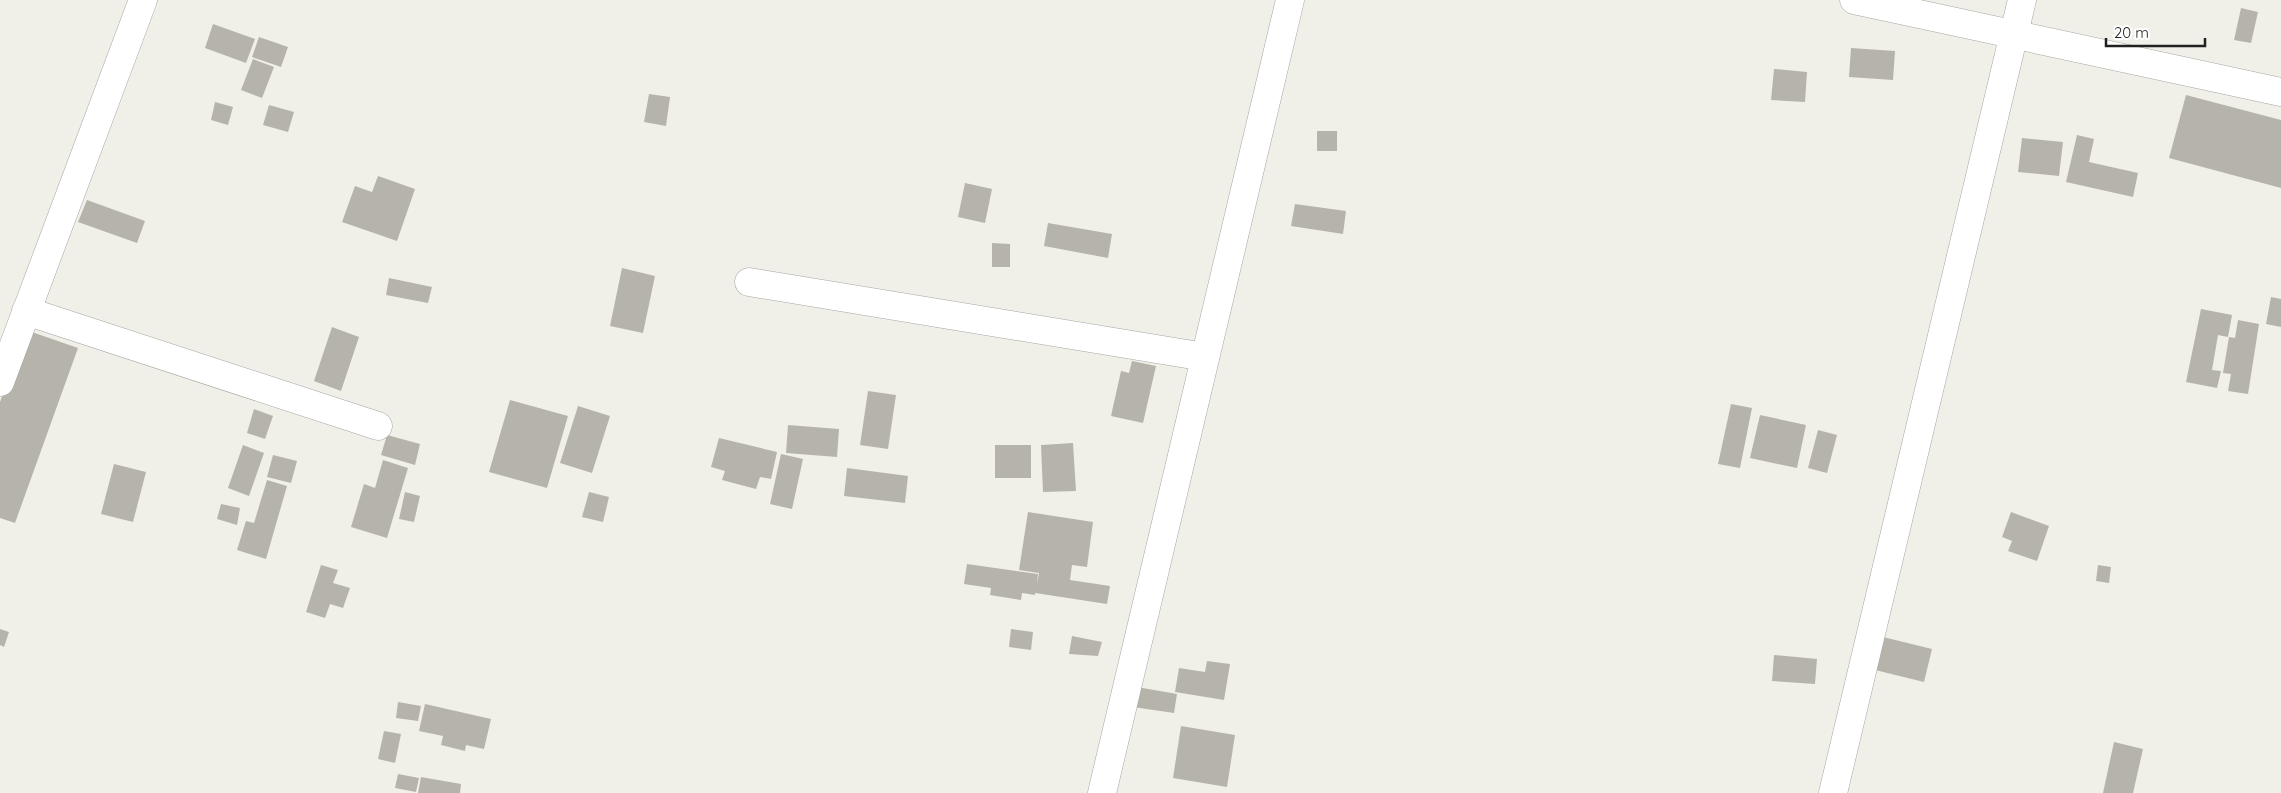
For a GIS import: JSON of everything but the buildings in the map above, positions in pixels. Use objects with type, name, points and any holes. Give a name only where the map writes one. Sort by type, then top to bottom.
[{"type":"street","points":[[0,382],[143,0]]},
{"type":"street","points":[[1102,793],[1290,0]]},
{"type":"street","points":[[1854,0],[2281,92]]},
{"type":"street","points":[[1833,793],[2022,0]]},
{"type":"street","points":[[749,282],[1205,357]]},
{"type":"street","points":[[26,311],[378,426]]}]
